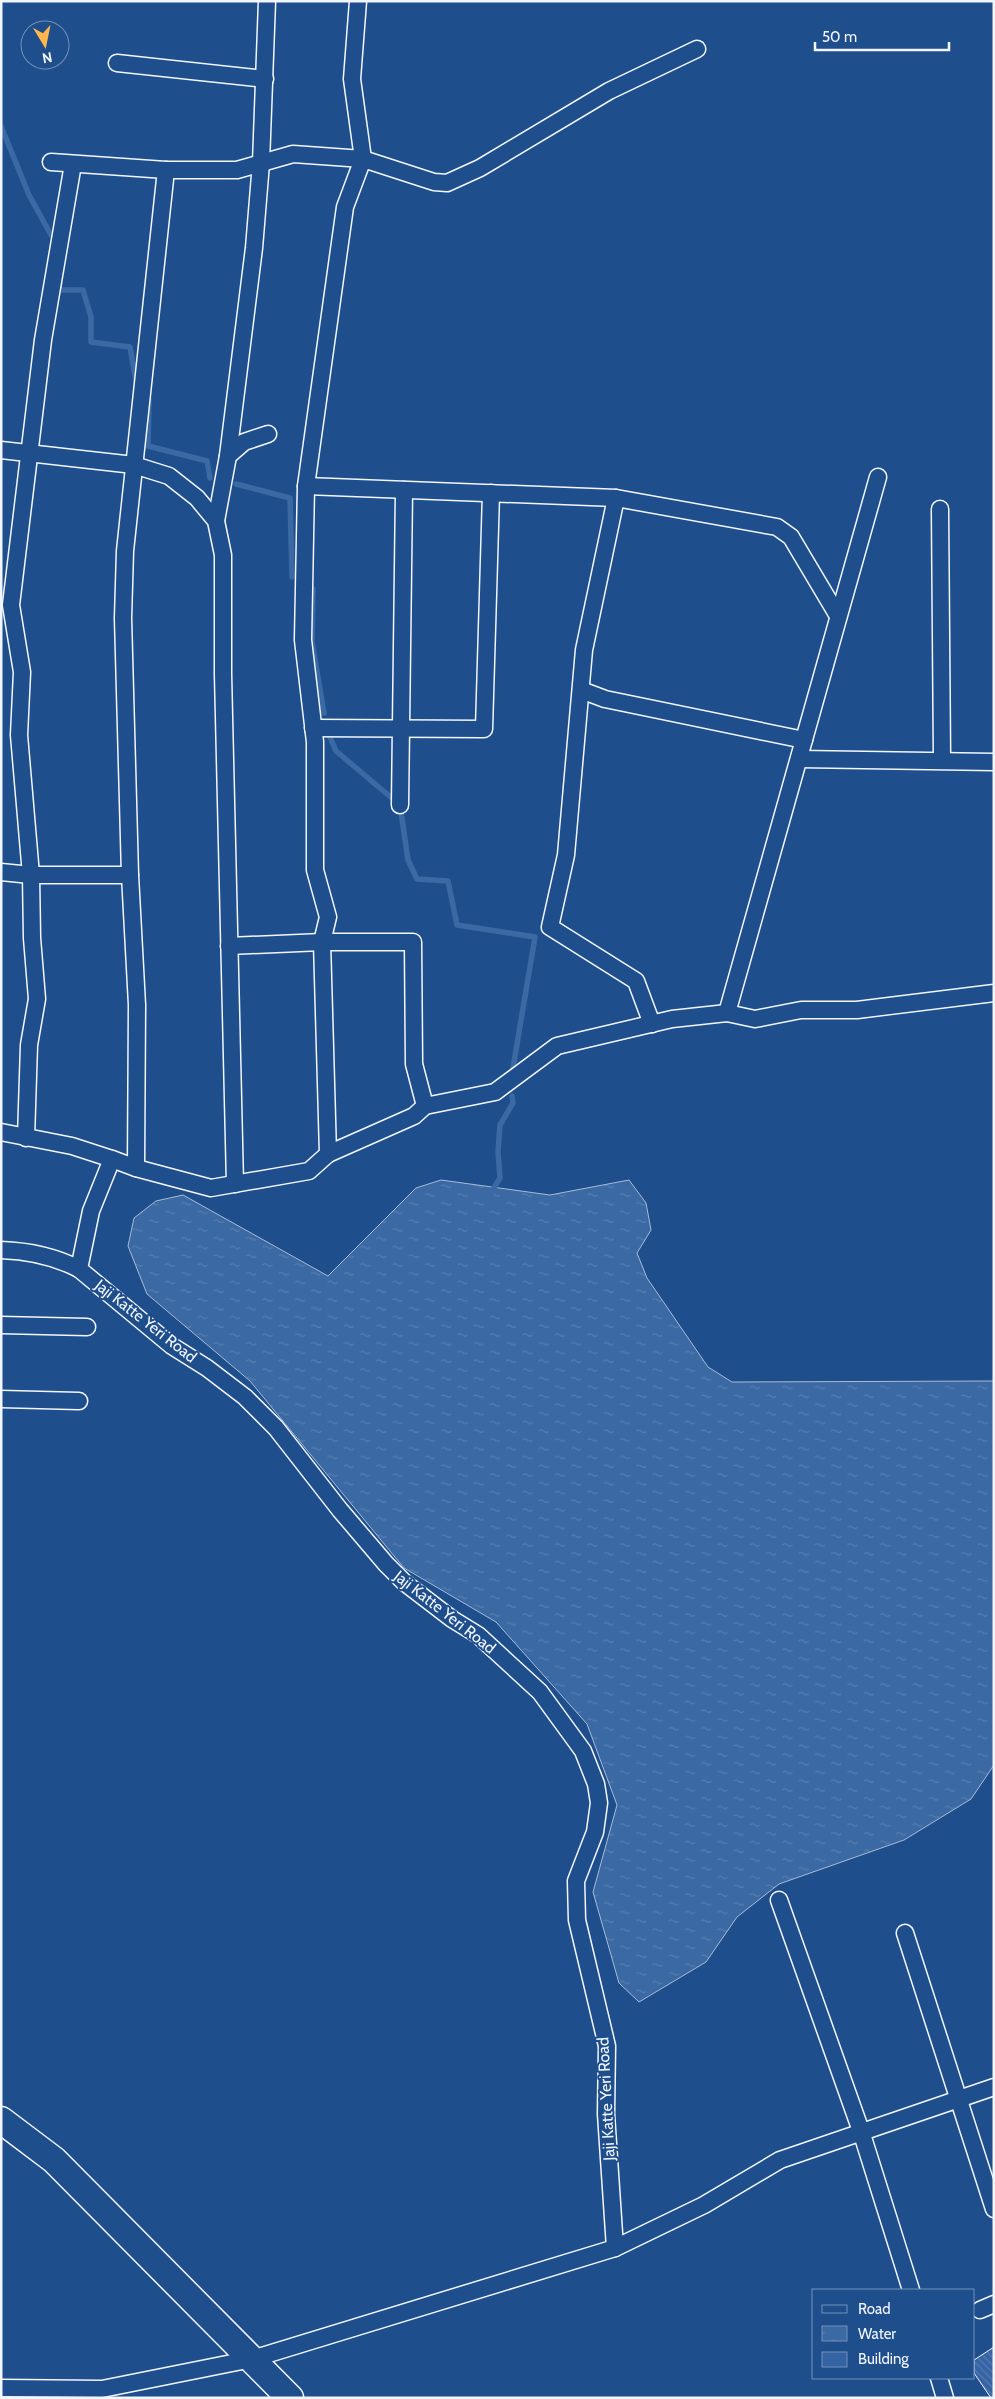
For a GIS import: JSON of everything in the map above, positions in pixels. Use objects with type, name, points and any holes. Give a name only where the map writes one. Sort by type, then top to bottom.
[{"type":"highway","points":[[1,2120],[54,2160],[242,2362],[265,2398]]},
{"type":"highway","points":[[1,2142],[42,2173],[242,2362],[290,2398]]},
{"type":"street","points":[[235,1184],[222,674],[223,555],[216,521],[228,456],[254,248],[261,163],[267,1]]},
{"type":"street","points":[[328,1154],[322,942],[328,917],[315,870],[313,728],[303,640],[306,486],[345,207],[363,159],[352,79],[358,1]]},
{"type":"street","points":[[51,162],[166,170],[237,170],[293,154],[363,159],[434,182],[447,183],[480,168],[609,91],[697,49]]},
{"type":"street","points":[[117,62],[265,78]]},
{"type":"street","points":[[26,1138],[30,1045],[37,999],[32,938],[31,875],[19,736],[22,672],[11,605],[43,340],[72,164]]},
{"type":"street","points":[[136,1168],[137,1006],[130,875],[123,618],[125,551],[166,170]]},
{"type":"street","points":[[228,456],[244,442],[268,434]]},
{"type":"street","points":[[1,450],[134,465],[169,476],[197,498],[216,521]]},
{"type":"street","points":[[727,1013],[878,477]]},
{"type":"street","points":[[306,486],[616,498],[777,527],[791,537],[838,616]]},
{"type":"street","points":[[400,806],[404,490]]},
{"type":"street","points":[[313,728],[484,729],[491,493]]},
{"type":"street","points":[[616,498],[584,650],[566,855],[550,927],[636,981],[652,1024]]},
{"type":"street","points":[[940,509],[942,760]]},
{"type":"street","points":[[581,690],[605,700],[804,740]]},
{"type":"street","points":[[799,759],[994,762]]},
{"type":"street","points":[[1,872],[31,875],[130,875]]},
{"type":"street","points":[[229,946],[322,942],[413,942],[414,1064],[424,1106]]},
{"type":"street","points":[[1,1132],[72,1146],[136,1168],[211,1188],[309,1171],[328,1154],[414,1116],[424,1106],[495,1092],[558,1046],[652,1024],[727,1013],[755,1019],[801,1010],[856,1010],[994,993]]},
{"type":"street","name":"Jaji Katte Yeri Road","points":[[112,1159],[91,1211],[79,1269],[172,1346],[207,1368],[245,1397],[276,1428],[327,1495],[386,1564],[405,1583],[452,1619],[478,1635],[540,1692],[583,1751],[596,1784],[598,1803],[595,1832],[576,1881],[577,1920],[607,2046],[606,2114],[615,2248]]},
{"type":"street","points":[[1,1250],[23,1251],[58,1258],[79,1269]]},
{"type":"street","points":[[1,1326],[87,1327]]},
{"type":"street","points":[[1,1399],[79,1401]]},
{"type":"street","points":[[780,1900],[861,2132],[911,2289]]},
{"type":"street","points":[[905,1933],[994,2209]]},
{"type":"street","points":[[1,2388],[102,2389],[242,2362],[615,2248],[704,2205],[780,2160],[994,2088]]},
{"type":"street","points":[[939,2379],[945,2398]]},
{"type":"water","points":[[441,1180],[550,1195],[629,1180],[646,1203],[651,1230],[637,1253],[647,1278],[708,1367],[732,1382],[994,1381],[994,1765],[971,1799],[904,1840],[779,1884],[737,1917],[706,1962],[639,2002],[619,1983],[593,1892],[617,1805],[587,1724],[496,1622],[404,1568],[250,1381],[147,1294],[128,1246],[134,1218],[156,1201],[183,1195],[328,1276],[416,1188]]},
{"type":"building","points":[[994,2347],[994,2398],[991,2398],[975,2374],[975,2359]]},
{"type":"waterway","points":[[1,126],[29,195],[51,235]]},
{"type":"waterway","points":[[60,284],[59,290],[83,290],[91,317],[91,342],[130,347],[136,381]]},
{"type":"waterway","points":[[149,400],[148,446],[207,461],[210,478]]},
{"type":"waterway","points":[[236,484],[290,498],[292,577]]},
{"type":"waterway","points":[[313,589],[312,642],[324,713]]},
{"type":"waterway","points":[[327,730],[336,751],[400,805],[408,860],[417,879],[448,881],[457,925],[535,937],[512,1074]]},
{"type":"waterway","points":[[491,1193],[500,1178],[498,1152],[500,1125],[513,1103],[512,1096]]}]
